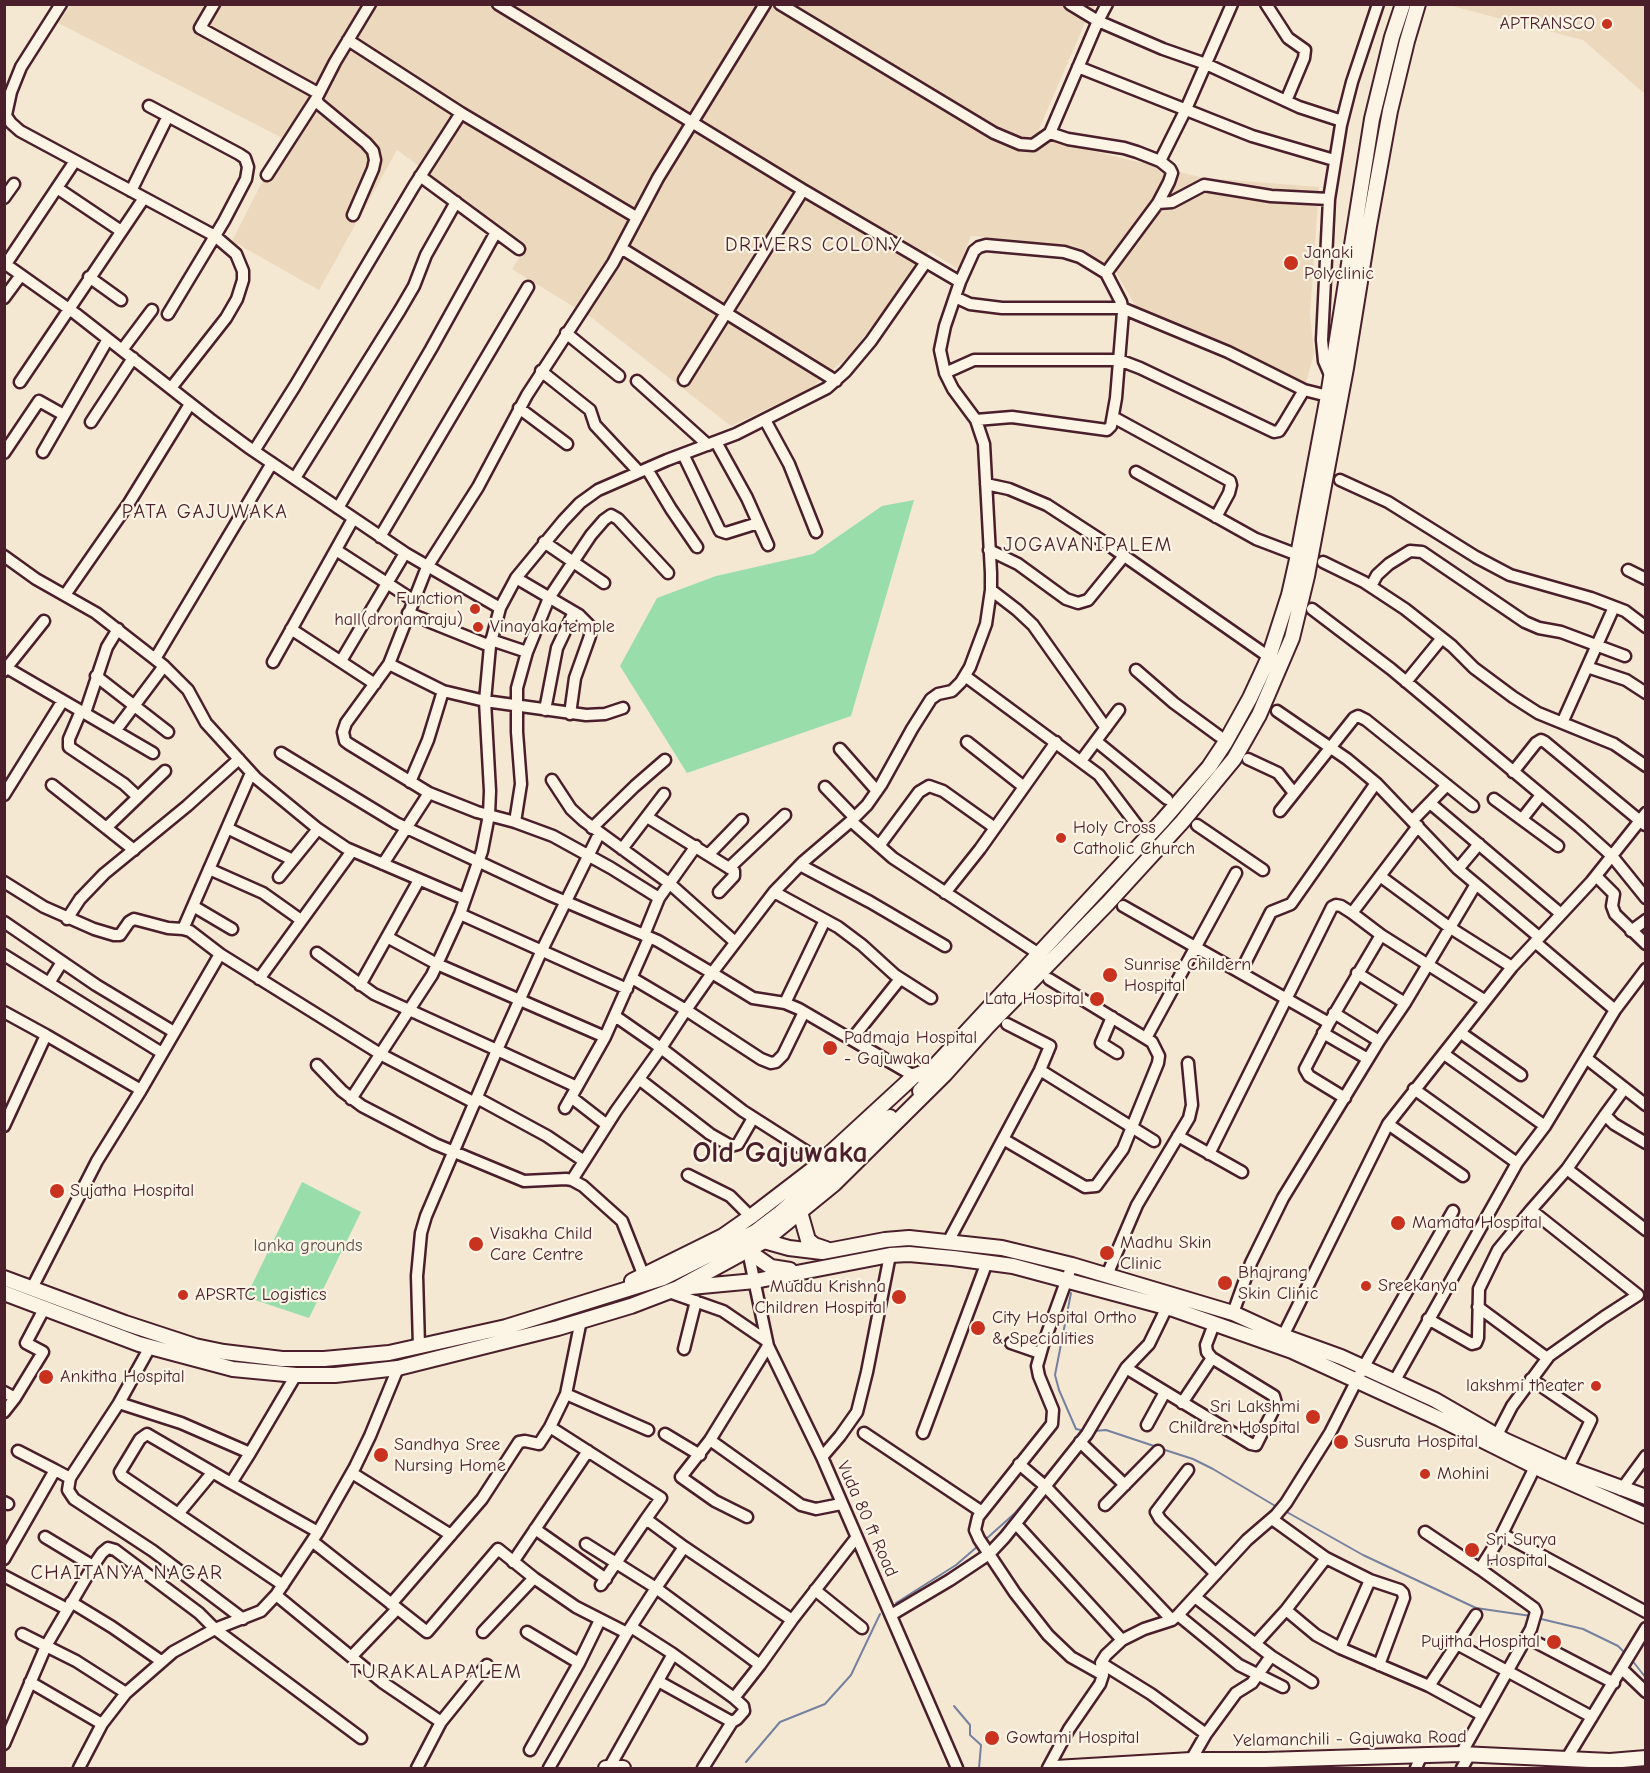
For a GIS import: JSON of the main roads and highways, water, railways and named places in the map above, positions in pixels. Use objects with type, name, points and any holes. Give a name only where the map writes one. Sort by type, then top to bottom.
[{"type":"main road","points":[[752,1241],[780,1213],[944,1070],[1039,954],[1190,791],[1226,743],[1250,698],[1269,657],[1289,595],[1298,555],[1328,396],[1372,119],[1389,48],[1403,4]]},
{"type":"main road","points":[[4,1278],[175,1340],[245,1356],[324,1359],[371,1355],[506,1327],[615,1292],[633,1289],[663,1278],[696,1270],[752,1241],[800,1212],[849,1169],[1108,903],[1216,782],[1234,759],[1260,715],[1292,638],[1307,576],[1344,379],[1390,111],[1407,41],[1419,4]]},
{"type":"main road","points":[[615,1292],[630,1282],[723,1236],[813,1169],[914,1076],[944,1070]]},
{"type":"main road","points":[[800,1212],[808,1240],[814,1245],[834,1251]]},
{"type":"main road","points":[[752,1241],[803,1251],[822,1252],[909,1238],[1002,1248],[1072,1264],[1233,1313],[1283,1336],[1341,1357],[1435,1400],[1497,1436],[1568,1468],[1621,1490],[1646,1497]]},
{"type":"main road","points":[[752,1241],[763,1263],[777,1269],[810,1271]]},
{"type":"main road","points":[[4,1293],[96,1329],[150,1347],[233,1369],[296,1375],[335,1375],[398,1368],[558,1328],[631,1306],[674,1290],[755,1281],[890,1255],[909,1254],[987,1262],[1013,1266],[1167,1307],[1292,1351],[1535,1467],[1646,1516]]},
{"type":"main road","points":[[674,1290],[696,1270]]},
{"type":"main road","name":"Yelamanchili - Gajuwaka Road","points":[[1060,1768],[1184,1763],[1382,1762],[1422,1754],[1466,1754],[1527,1763],[1567,1758],[1609,1766],[1646,1758]]},
{"type":"main road","points":[[608,1768],[623,1768]]},
{"type":"waterway","points":[[1071,1293],[1055,1375],[1076,1429],[1085,1431]]},
{"type":"waterway","points":[[1094,1431],[1106,1430],[1157,1447]]},
{"type":"waterway","points":[[1043,1480],[1072,1445]]},
{"type":"waterway","points":[[1162,1449],[1193,1459],[1213,1469],[1277,1507]]},
{"type":"waterway","points":[[985,1540],[1015,1513],[1040,1484]]},
{"type":"waterway","points":[[1285,1511],[1363,1555],[1476,1608],[1531,1616]]},
{"type":"waterway","points":[[896,1603],[956,1565],[978,1546]]},
{"type":"waterway","points":[[746,1762],[780,1722],[825,1704],[851,1675],[880,1614]]},
{"type":"waterway","points":[[1537,1618],[1583,1629],[1618,1646],[1625,1653]]},
{"type":"waterway","points":[[1631,1659],[1646,1678]]},
{"type":"waterway","points":[[954,1706],[970,1725],[970,1735],[981,1745],[979,1768]]},
{"type":"place","name":"APTRANSCO","points":[[1607,24]]},
{"type":"place","name":"Janaki Polyclinic","points":[[1291,263]]},
{"type":"place","name":"Function hall(dronamraju)","points":[[475,609]]},
{"type":"place","name":"Vinayaka temple","points":[[478,627]]},
{"type":"place","name":"Holy Cross Catholic Church","points":[[1061,838]]},
{"type":"place","name":"Sunrise Childern Hospital","points":[[1110,975]]},
{"type":"place","name":"Lata Hospital","points":[[1097,999]]},
{"type":"place","name":"Padmaja Hospital - Gajuwaka","points":[[830,1048]]},
{"type":"place","name":"Sujatha Hospital","points":[[57,1191]]},
{"type":"place","name":"Mamata Hospital","points":[[1398,1223]]},
{"type":"place","name":"Visakha Child Care Centre","points":[[476,1244]]},
{"type":"place","name":"Madhu Skin Clinic","points":[[1107,1253]]},
{"type":"place","name":"Bhajrang Skin Clinic","points":[[1225,1283]]},
{"type":"place","name":"Sreekanya","points":[[1366,1286]]},
{"type":"place","name":"APSRTC Logistics","points":[[183,1295]]},
{"type":"place","name":"Muddu Krishna Children Hospital","points":[[899,1297]]},
{"type":"place","name":"City Hospital Ortho & Specialities","points":[[978,1328]]},
{"type":"place","name":"Ankitha Hospital","points":[[46,1377]]},
{"type":"place","name":"lakshmi theater","points":[[1596,1386]]},
{"type":"place","name":"Sri Lakshmi Children Hospital","points":[[1313,1417]]},
{"type":"place","name":"Susruta Hospital","points":[[1341,1442]]},
{"type":"place","name":"Sandhya Sree Nursing Home","points":[[381,1455]]},
{"type":"place","name":"Mohini","points":[[1425,1474]]},
{"type":"place","name":"Sri Surya Hospital","points":[[1472,1550]]},
{"type":"place","name":"Pujitha Hospital","points":[[1554,1642]]},
{"type":"place","name":"Gowtami Hospital","points":[[992,1738]]},
{"type":"district","name":"DRIVERS COLONY","points":[[814,245]]},
{"type":"district","name":"PATA GAJUWAKA","points":[[205,512]]},
{"type":"district","name":"JOGAVANIPALEM","points":[[1088,545]]},
{"type":"district","name":"Old Gajuwaka","points":[[780,1154]]},
{"type":"district","name":"CHAITANYA NAGAR","points":[[127,1573]]},
{"type":"district","name":"TURAKALAPALEM","points":[[436,1672]]},
{"type":"park label","name":"lanka grounds","points":[[308,1246]]}]
